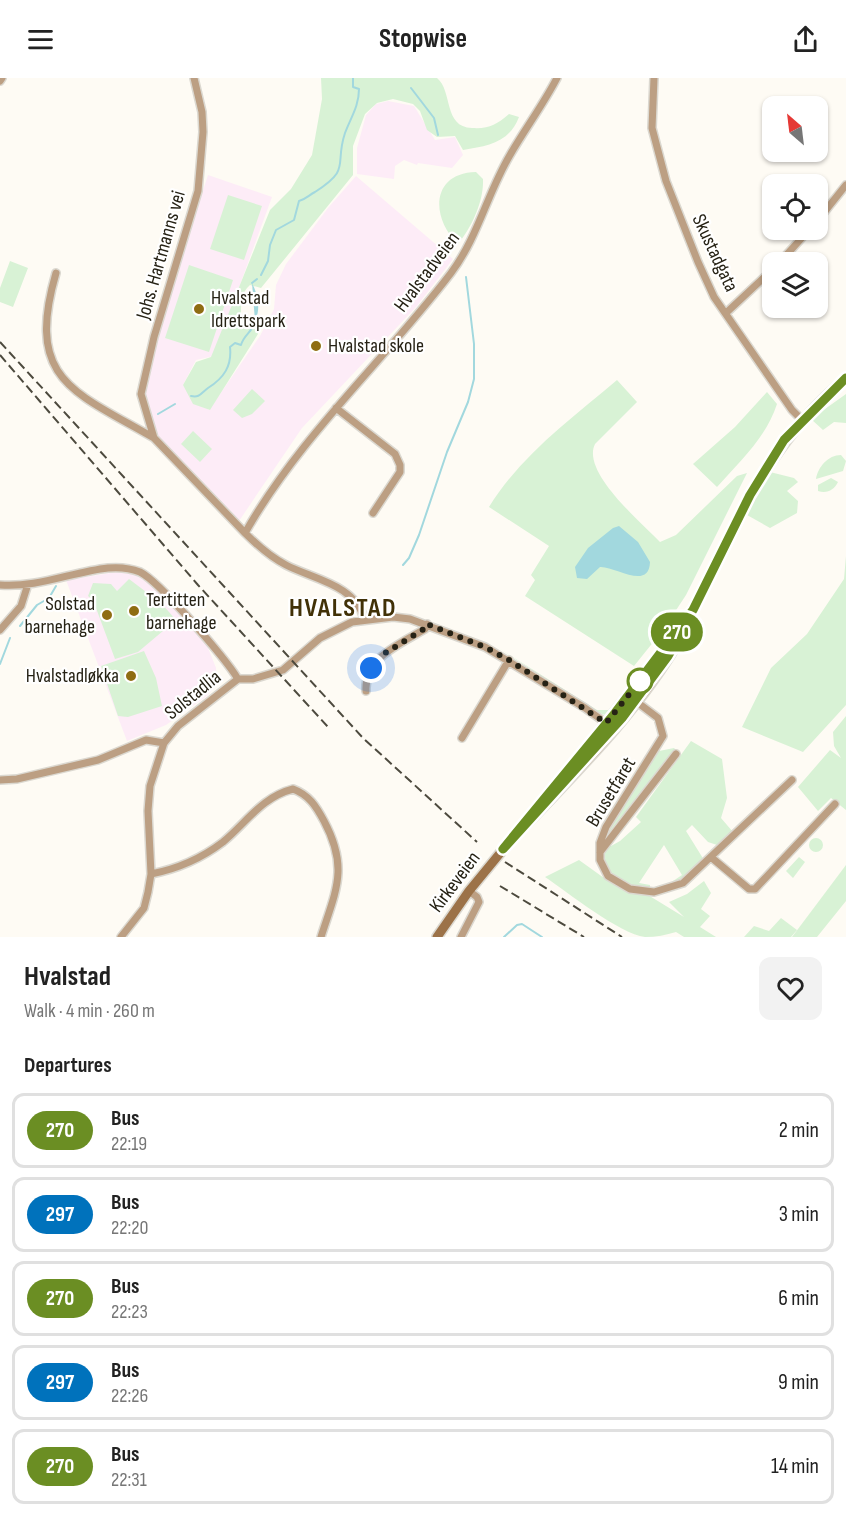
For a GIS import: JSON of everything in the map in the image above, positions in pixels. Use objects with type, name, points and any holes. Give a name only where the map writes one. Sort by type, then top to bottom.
[{"type":"main road","name":"Kirkeveien","points":[[437,937],[469,891],[503,849],[633,698],[693,610],[761,475],[802,420],[846,378]]},
{"type":"street","name":"Johs. Hartmanns vei","points":[[154,438],[141,394],[154,337],[198,191],[203,132],[202,112],[194,78]]},
{"type":"street","name":"Hvalstadveien","points":[[245,533],[303,447],[420,312],[467,251],[509,157],[541,109],[557,78]]},
{"type":"street","name":"Skustadgata","points":[[654,78],[652,128],[666,181],[698,262],[714,297],[792,410],[802,420]]},
{"type":"street","points":[[828,207],[846,185]]},
{"type":"street","points":[[789,252],[800,240]]},
{"type":"street","name":"Johs. Hartmanns vei","points":[[56,273],[45,334],[50,360],[58,374],[83,396],[154,438],[245,533]]},
{"type":"street","points":[[726,313],[762,279]]},
{"type":"street","points":[[336,408],[395,454],[400,465],[400,472],[373,513]]},
{"type":"street","points":[[245,533],[275,559],[348,593],[361,608],[364,619],[393,617],[427,624],[485,647],[585,708],[606,727]]},
{"type":"street","points":[[0,585],[28,584],[108,568],[127,568],[141,573],[153,582],[196,627],[238,679]]},
{"type":"street","points":[[0,630],[16,615],[28,584]]},
{"type":"street","name":"Solstadlia","points":[[0,780],[17,779],[98,760],[146,740],[164,743],[178,726],[238,679],[253,679],[283,670],[320,638],[351,622],[364,619]]},
{"type":"street","points":[[366,691],[366,681],[371,668],[382,655],[424,629],[427,624]]},
{"type":"street","points":[[462,738],[509,660]]},
{"type":"street","name":"Brusetfaret","points":[[633,698],[658,718],[663,736],[606,827],[600,852],[608,876],[617,884],[642,891],[671,888],[683,883],[792,780]]},
{"type":"street","points":[[121,937],[144,908],[151,874],[148,810],[150,786],[164,743]]},
{"type":"street","points":[[600,852],[676,754]]},
{"type":"street","points":[[151,874],[168,871],[206,853],[223,841],[265,801],[278,793],[292,789],[310,798],[318,810],[336,849],[339,863],[338,880],[321,937]]},
{"type":"street","points":[[712,858],[749,889],[755,889],[835,804]]},
{"type":"street","points":[[461,937],[479,902],[477,897],[469,891]]},
{"type":"shaded area","points":[[388,101],[414,106],[435,140],[455,137],[463,155],[452,168],[418,163],[417,165],[404,160],[395,166],[394,179],[357,174],[357,148],[366,115],[376,104]]},
{"type":"shaded area","name":"Hvalstad skole","points":[[208,175],[272,197],[214,356],[196,360],[183,385],[209,410],[260,336],[274,309],[276,285],[286,264],[328,208],[356,176],[453,259],[417,306],[302,428],[239,521],[156,435],[145,405],[144,373]]},
{"type":"shaded area","points":[[117,572],[136,575],[152,586],[206,643],[216,668],[217,684],[207,696],[166,725],[127,741],[66,580]]},
{"type":"green space","points":[[321,78],[437,78],[445,91],[452,115],[463,126],[483,128],[496,124],[509,114],[519,117],[510,133],[497,142],[463,150],[455,136],[437,137],[427,130],[420,111],[413,104],[393,99],[377,103],[365,114],[353,146],[353,175],[261,288],[250,285],[245,291],[241,302],[241,314],[257,323],[258,334],[210,410],[193,404],[183,385],[196,362],[211,357],[270,210],[291,189],[312,155],[322,99]]},
{"type":"green space","points":[[476,172],[483,179],[479,205],[468,230],[458,244],[449,234],[443,222],[440,199],[443,189],[450,180],[461,174]]},
{"type":"green space","points":[[228,195],[262,206],[244,260],[210,249]]},
{"type":"green space","points":[[10,261],[28,268],[13,307],[0,302],[0,288]]},
{"type":"green space","name":"Hvalstad Idrettspark","points":[[189,265],[233,280],[209,352],[165,338]]},
{"type":"green space","points":[[617,380],[637,402],[595,444],[593,455],[605,482],[628,510],[660,542],[676,535],[737,476],[747,473],[686,595],[663,630],[634,666],[525,596],[535,580],[531,575],[549,546],[489,507],[531,454]]},
{"type":"green space","points":[[252,389],[265,401],[252,414],[242,418],[233,410]]},
{"type":"green space","points":[[767,392],[777,404],[766,428],[751,449],[717,487],[693,464],[735,427]]},
{"type":"green space","points":[[846,394],[846,423],[834,422],[823,430],[811,419]]},
{"type":"green space","points":[[193,431],[212,449],[200,462],[181,444]]},
{"type":"green space","points":[[841,455],[846,461],[843,471],[816,479],[824,462]]},
{"type":"green space","points":[[770,472],[794,478],[798,482],[787,491],[798,501],[797,513],[770,528],[747,515]]},
{"type":"green space","points":[[831,478],[838,482],[830,491],[818,491],[818,485]]},
{"type":"green space","points":[[846,556],[846,705],[803,752],[742,727],[771,668],[807,634],[844,579]]},
{"type":"green space","points":[[129,579],[162,604],[176,620],[138,652],[115,659],[93,600],[88,596],[93,583],[111,584],[117,591]]},
{"type":"green space","points":[[497,647],[597,710],[608,710],[612,713],[605,715],[597,712]]},
{"type":"green space","points":[[144,651],[156,678],[162,706],[128,717],[118,716],[101,666]]},
{"type":"green space","points":[[846,716],[846,810],[831,798],[818,811],[798,787],[830,750],[841,758],[834,746],[833,732]]},
{"type":"green space","points":[[691,741],[722,759],[727,798],[721,818],[733,832],[720,846],[708,842],[692,825],[686,831],[704,860],[681,881],[667,885],[682,875],[664,845],[639,883],[650,885],[650,888],[634,888],[614,876],[602,855],[609,844],[611,846],[620,841],[641,822],[636,817]]},
{"type":"green space","points":[[674,748],[676,750],[605,840],[607,831],[659,751]]},
{"type":"green space","points":[[813,838],[819,838],[823,845],[819,852],[813,852],[809,848],[809,842]]},
{"type":"green space","points":[[799,857],[805,862],[793,878],[786,871]]},
{"type":"green space","points":[[579,860],[611,883],[626,891],[648,895],[684,917],[669,902],[687,894],[704,881],[711,893],[701,909],[710,916],[700,927],[716,937],[684,937],[676,932],[645,937],[622,928],[594,912],[545,877]]},
{"type":"green space","points":[[846,865],[846,901],[817,937],[792,937]]},
{"type":"green space","points":[[781,918],[797,930],[791,937],[744,937],[754,926],[769,931]]},
{"type":"water","points":[[252,283],[258,302],[255,321]]},
{"type":"water","points":[[619,526],[638,542],[650,562],[648,571],[638,576],[600,567],[587,579],[577,578],[575,567],[588,548],[613,528]]},
{"type":"waterway","points":[[261,275],[268,261],[270,245],[276,230],[294,220],[299,201],[326,184],[338,171],[345,133],[359,95],[359,89],[353,87],[353,78]]},
{"type":"waterway","points":[[411,88],[434,118],[438,135]]},
{"type":"waterway","points":[[403,565],[409,558],[419,535],[447,452],[468,402],[474,379],[474,344],[466,277]]},
{"type":"waterway","points":[[252,283],[257,279]]},
{"type":"waterway","points":[[191,396],[200,395],[223,376],[230,360],[230,347],[235,343],[241,345],[255,321]]},
{"type":"waterway","points":[[158,414],[175,404]]},
{"type":"waterway","points":[[20,626],[37,605],[49,598],[56,586]]},
{"type":"waterway","points":[[0,664],[10,638]]},
{"type":"waterway","points":[[504,937],[517,925],[522,924],[542,937]]},
{"type":"railway","points":[[0,342],[363,738],[477,842]]},
{"type":"railway","points":[[0,355],[198,585],[328,727]]},
{"type":"railway","points":[[505,862],[622,937]]},
{"type":"railway","points":[[500,886],[584,937]]},
{"type":"bus line","name":"270","points":[[687,623],[668,656],[622,718],[503,849],[615,713],[693,610],[750,495],[784,440],[846,378]]},
{"type":"place","name":"Hvalstad Idrettspark","points":[[199,309]]},
{"type":"place","name":"Hvalstad skole","points":[[316,346]]},
{"type":"place","name":"Tertitten barnehage","points":[[134,611]]},
{"type":"place","name":"Solstad barnehage","points":[[107,615]]},
{"type":"place","name":"Hvalstadløkka","points":[[131,676]]},
{"type":"district","name":"HVALSTAD","points":[[343,608]]},
{"type":"route","points":[[371,668],[382,655],[424,629],[427,624],[485,647],[509,660],[606,723],[640,681]]}]
